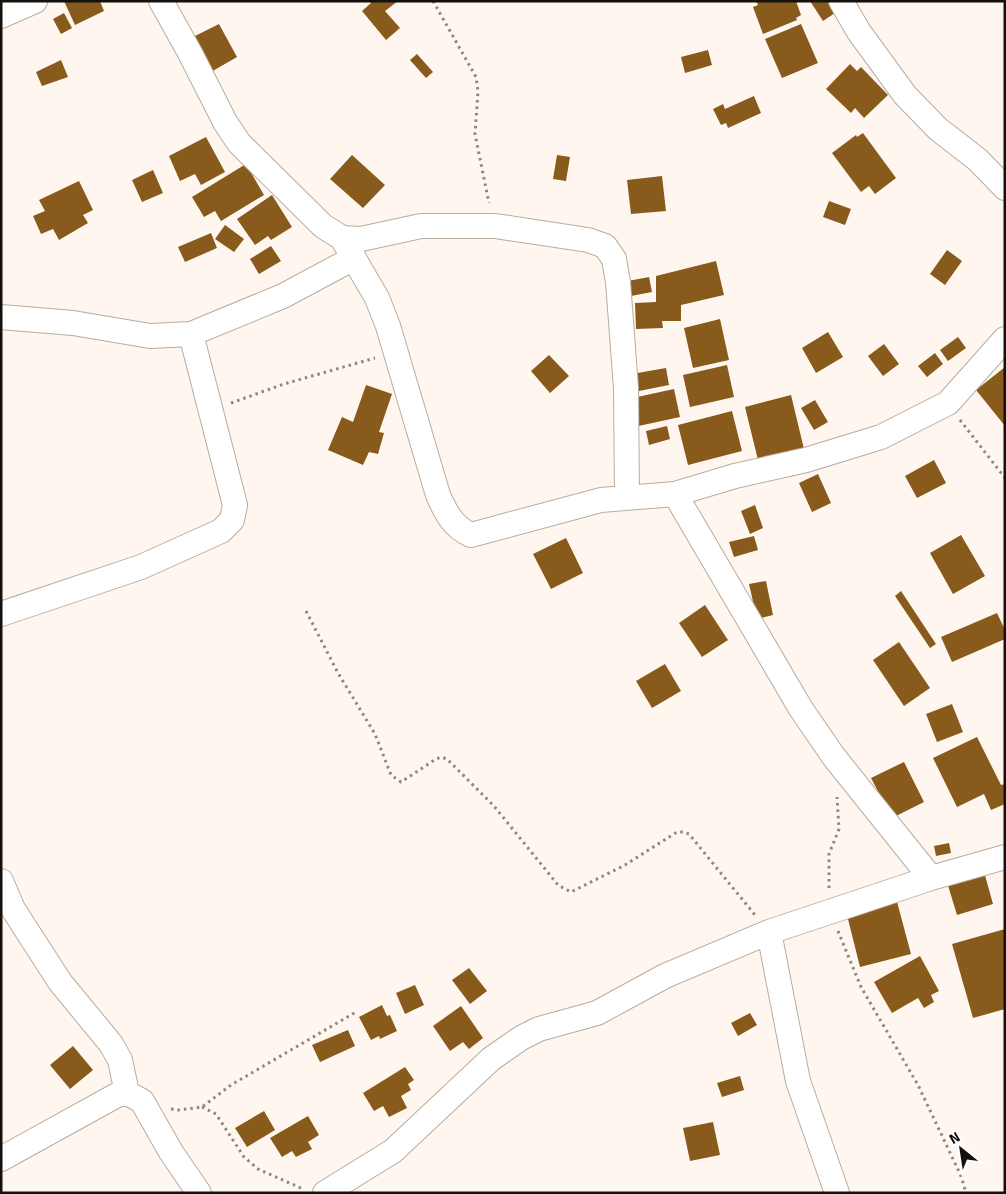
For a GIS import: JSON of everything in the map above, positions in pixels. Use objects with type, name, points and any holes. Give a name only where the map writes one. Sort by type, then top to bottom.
[{"type":"street","points":[[1,16],[35,1]]},
{"type":"street","points":[[161,1],[225,122],[239,143],[323,226],[342,238],[354,258],[377,298],[438,495],[449,517],[461,530],[471,535],[563,510],[627,497],[675,494],[735,476],[806,460],[881,437],[948,403],[1005,339]]},
{"type":"street","points":[[842,1],[859,32],[906,95],[938,129],[978,160],[1005,188]]},
{"type":"street","points":[[342,238],[361,238],[421,226],[495,226],[588,240],[605,246],[614,259],[618,282],[626,388],[627,497]]},
{"type":"street","points":[[1,317],[73,323],[150,336],[191,334],[283,296],[354,258]]},
{"type":"street","points":[[1,614],[141,567],[221,531],[232,520],[234,505],[191,334]]},
{"type":"street","points":[[675,494],[801,709],[834,757],[931,878]]},
{"type":"street","points":[[325,1193],[393,1151],[491,1059],[521,1038],[539,1029],[597,1013],[665,976],[770,932],[931,878],[1003,860]]},
{"type":"street","points":[[1,881],[13,909],[60,982],[111,1044],[120,1060],[127,1093]]},
{"type":"street","points":[[770,932],[798,1081],[837,1193]]},
{"type":"street","points":[[1,1159],[117,1095],[127,1093],[142,1101],[171,1152],[199,1193]]},
{"type":"path","points":[[433,1],[476,78],[478,91],[475,134],[495,226]]},
{"type":"path","points":[[209,411],[284,384],[395,352]]},
{"type":"path","points":[[948,403],[1005,478]]},
{"type":"path","points":[[306,611],[338,673],[374,734],[391,775],[395,780],[401,782],[408,779],[436,759],[442,757],[447,759],[494,806],[558,885],[571,892],[618,869],[677,832],[689,834],[770,932]]},
{"type":"path","points":[[834,757],[839,829],[828,863],[831,913],[861,987],[918,1085],[961,1176],[966,1193]]},
{"type":"path","points":[[167,1108],[178,1110],[202,1107],[231,1085],[356,1012]]},
{"type":"path","points":[[202,1107],[216,1114],[244,1157],[258,1169],[310,1193]]},
{"type":"building","points":[[64,1],[100,1],[104,11],[75,25]]},
{"type":"building","points":[[369,1],[398,1],[385,11],[400,28],[386,40],[362,11],[371,3]]},
{"type":"building","points":[[756,1],[796,1],[801,15],[796,18],[797,20],[763,34],[753,7],[758,5]]},
{"type":"building","points":[[810,1],[828,1],[835,13],[823,21]]},
{"type":"building","points":[[64,13],[72,28],[61,34],[53,19]]},
{"type":"building","points":[[219,24],[237,57],[211,72],[193,37]]},
{"type":"building","points":[[801,24],[818,63],[782,78],[765,39]]},
{"type":"building","points":[[708,50],[712,65],[685,73],[681,57]]},
{"type":"building","points":[[417,54],[433,72],[426,78],[410,60]]},
{"type":"building","points":[[61,60],[68,77],[42,86],[36,72]]},
{"type":"building","points":[[850,64],[857,71],[861,67],[888,95],[864,118],[855,108],[851,113],[826,89]]},
{"type":"building","points":[[754,96],[761,113],[728,128],[726,123],[721,125],[713,109],[723,104],[725,109]]},
{"type":"building","points":[[863,133],[896,178],[875,194],[869,186],[861,192],[832,153],[856,135],[857,137]]},
{"type":"building","points":[[206,137],[225,172],[201,185],[195,174],[180,181],[169,156]]},
{"type":"building","points":[[352,155],[385,185],[363,208],[330,179]]},
{"type":"building","points":[[557,155],[570,157],[566,181],[553,179]]},
{"type":"building","points":[[246,164],[264,195],[221,221],[215,211],[204,217],[192,197]]},
{"type":"building","points":[[153,170],[163,193],[142,202],[132,180]]},
{"type":"building","points":[[662,176],[666,211],[631,214],[627,180]]},
{"type":"building","points":[[79,181],[93,210],[83,215],[88,223],[59,240],[53,229],[41,234],[33,216],[45,211],[39,200]]},
{"type":"building","points":[[272,195],[292,227],[271,240],[268,236],[255,245],[237,219]]},
{"type":"building","points":[[829,201],[851,209],[845,225],[823,217]]},
{"type":"building","points":[[225,225],[244,239],[234,252],[215,239]]},
{"type":"building","points":[[211,233],[217,248],[185,262],[178,247]]},
{"type":"building","points":[[271,246],[281,261],[259,274],[250,259]]},
{"type":"building","points":[[947,250],[962,261],[945,285],[930,274]]},
{"type":"building","points":[[716,261],[724,295],[681,305],[681,321],[662,321],[663,328],[636,329],[635,303],[656,302],[656,276]]},
{"type":"building","points":[[649,277],[652,292],[631,296],[628,281]]},
{"type":"building","points":[[720,319],[729,360],[693,368],[684,328]]},
{"type":"building","points":[[828,332],[843,357],[816,373],[802,348]]},
{"type":"building","points":[[958,337],[966,348],[948,361],[940,350]]},
{"type":"building","points":[[884,344],[899,364],[883,376],[868,356]]},
{"type":"building","points":[[935,353],[943,364],[927,377],[918,366]]},
{"type":"building","points":[[549,355],[569,376],[550,393],[531,371]]},
{"type":"building","points":[[727,365],[734,397],[690,407],[683,375]]},
{"type":"building","points":[[1005,367],[1005,426],[976,390]]},
{"type":"building","points":[[666,368],[669,385],[629,393],[626,375]]},
{"type":"building","points":[[366,385],[392,394],[379,432],[384,433],[378,454],[369,452],[363,465],[328,450],[342,417],[353,422]]},
{"type":"building","points":[[674,389],[680,417],[634,427],[628,399]]},
{"type":"building","points":[[791,395],[804,449],[758,460],[745,407]]},
{"type":"building","points":[[815,400],[828,422],[814,430],[801,408]]},
{"type":"building","points":[[732,411],[742,451],[688,465],[678,425]]},
{"type":"building","points":[[667,426],[670,439],[649,445],[646,431]]},
{"type":"building","points":[[934,460],[946,483],[917,498],[905,476]]},
{"type":"building","points":[[818,474],[831,503],[812,512],[799,483]]},
{"type":"building","points":[[755,505],[763,528],[750,534],[741,511]]},
{"type":"building","points":[[961,535],[985,576],[953,594],[930,553]]},
{"type":"building","points":[[754,536],[758,550],[734,557],[729,542]]},
{"type":"building","points":[[566,538],[583,573],[551,589],[533,554]]},
{"type":"building","points":[[766,581],[773,615],[757,619],[749,584]]},
{"type":"building","points":[[901,591],[936,644],[930,648],[895,596]]},
{"type":"building","points":[[705,605],[728,640],[702,657],[679,623]]},
{"type":"building","points":[[997,613],[1005,630],[1005,639],[952,662],[941,637]]},
{"type":"building","points":[[899,642],[930,688],[904,706],[873,660]]},
{"type":"building","points":[[665,664],[681,691],[652,708],[636,681]]},
{"type":"building","points":[[952,704],[963,732],[937,742],[926,714]]},
{"type":"building","points":[[977,737],[1001,785],[1005,784],[1005,804],[991,810],[984,794],[957,807],[933,758]]},
{"type":"building","points":[[904,762],[924,802],[892,818],[871,778]]},
{"type":"building","points":[[949,843],[951,853],[936,856],[934,846]]},
{"type":"building","points":[[983,868],[993,904],[957,915],[946,879]]},
{"type":"building","points":[[896,898],[911,954],[860,967],[846,911]]},
{"type":"building","points":[[1005,929],[1005,1009],[973,1018],[952,944]]},
{"type":"building","points":[[920,956],[939,991],[931,995],[934,1002],[924,1008],[918,998],[892,1013],[874,982]]},
{"type":"building","points":[[469,968],[487,991],[470,1004],[452,980]]},
{"type":"building","points":[[415,985],[424,1005],[405,1014],[396,993]]},
{"type":"building","points":[[382,1005],[387,1016],[390,1015],[397,1031],[380,1039],[379,1036],[371,1040],[359,1017]]},
{"type":"building","points":[[461,1006],[483,1038],[469,1049],[463,1042],[450,1051],[433,1026]]},
{"type":"building","points":[[750,1013],[757,1025],[738,1036],[731,1023]]},
{"type":"building","points":[[348,1030],[355,1046],[320,1062],[312,1045]]},
{"type":"building","points":[[73,1046],[93,1070],[70,1089],[50,1065]]},
{"type":"building","points":[[405,1067],[414,1080],[408,1084],[411,1090],[401,1096],[407,1108],[389,1117],[383,1106],[374,1111],[363,1093]]},
{"type":"building","points":[[740,1076],[744,1090],[722,1097],[717,1083]]},
{"type":"building","points":[[264,1111],[275,1130],[247,1147],[235,1128]]},
{"type":"building","points":[[308,1116],[319,1135],[308,1142],[312,1149],[296,1157],[292,1151],[282,1157],[270,1138]]},
{"type":"building","points":[[713,1122],[720,1155],[690,1161],[683,1128]]}]
